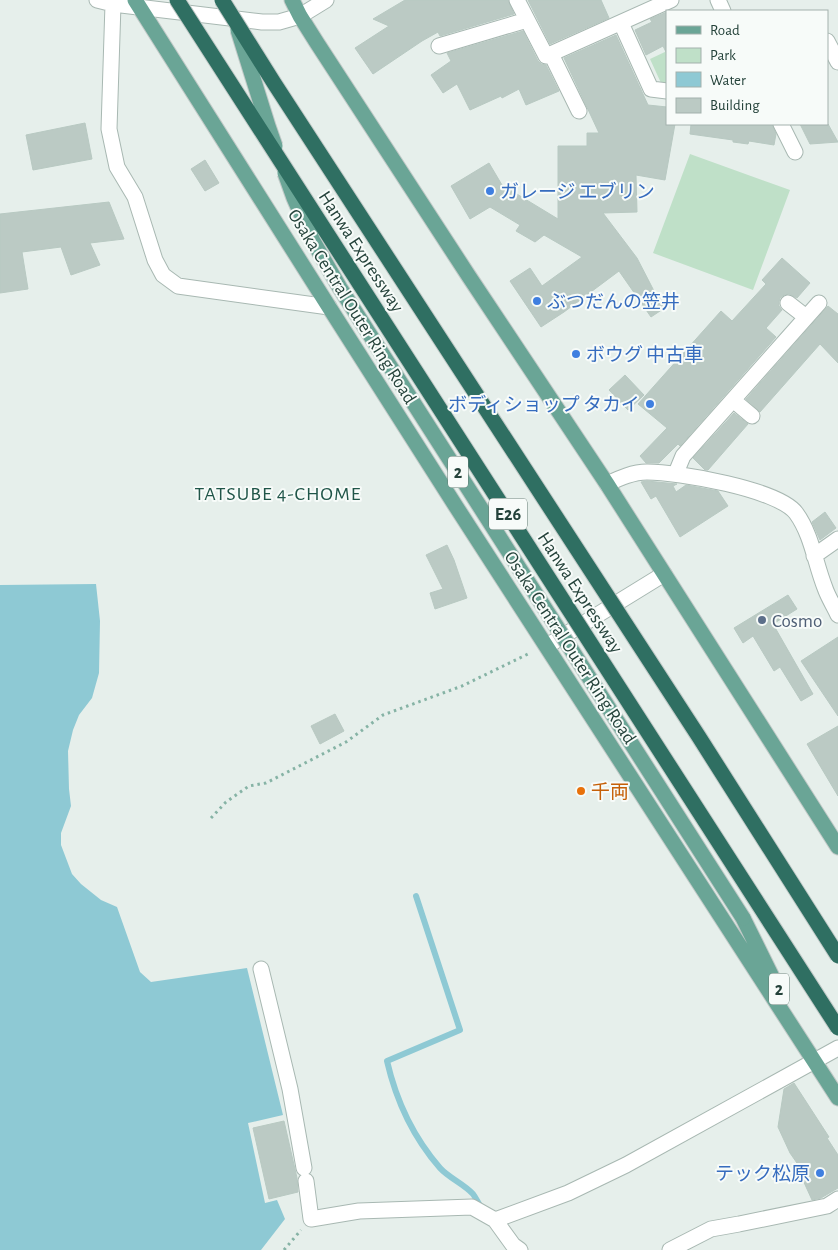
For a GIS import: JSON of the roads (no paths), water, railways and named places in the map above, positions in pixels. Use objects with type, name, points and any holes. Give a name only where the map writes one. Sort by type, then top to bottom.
[{"type":"highway","name":"Hanwa Expressway","points":[[177,0],[838,1028]]},
{"type":"highway","name":"Hanwa Expressway","points":[[222,0],[699,737],[838,956]]},
{"type":"main road","name":"Osaka Central Outer Ring Road","points":[[230,0],[268,126],[294,198],[313,241],[340,288],[743,918],[814,1061]]},
{"type":"main road","points":[[287,0],[300,16],[607,484],[838,847]]},
{"type":"main road","points":[[292,0],[300,16]]},
{"type":"main road","name":"Osaka Central Outer Ring Road","points":[[138,4],[329,307],[838,1098]]},
{"type":"street","points":[[97,0],[113,4],[138,4],[262,22],[279,22],[300,16],[326,0]]},
{"type":"street","points":[[517,0],[546,56],[671,0]]},
{"type":"street","points":[[113,4],[109,129],[117,167],[135,197],[155,260],[163,275],[178,286],[329,307]]},
{"type":"street","points":[[440,46],[527,20]]},
{"type":"street","points":[[621,23],[651,90],[666,91]]},
{"type":"street","points":[[828,41],[838,62]]},
{"type":"street","points":[[551,54],[579,112]]},
{"type":"street","points":[[782,125],[795,152]]},
{"type":"street","points":[[788,303],[806,317]]},
{"type":"street","points":[[676,473],[683,456],[819,303]]},
{"type":"street","points":[[733,400],[752,416]]},
{"type":"street","points":[[607,484],[623,476],[645,472],[676,473],[737,486],[772,497],[794,511],[805,528],[825,589],[838,615]]},
{"type":"street","points":[[814,556],[838,539]]},
{"type":"street","points":[[547,646],[664,574]]},
{"type":"street","points":[[261,970],[290,1089],[311,1219],[359,1211],[472,1207],[494,1220],[513,1245],[520,1250]]},
{"type":"street","points":[[494,1220],[568,1193],[626,1165],[838,1048]]},
{"type":"street","points":[[670,1250],[711,1229],[827,1206],[838,1199]]},
{"type":"water","points":[[96,584],[100,621],[99,673],[92,698],[79,715],[73,730],[68,751],[71,806],[61,833],[61,845],[72,874],[81,884],[101,900],[117,907],[140,972],[151,982],[247,968],[283,1115],[248,1123],[265,1203],[277,1200],[285,1219],[261,1250],[0,1250],[0,585]]},
{"type":"waterway","points":[[416,896],[460,1030],[387,1061],[395,1090],[407,1118],[422,1144],[440,1168],[469,1190],[481,1207]]},
{"type":"place","name":"ガレージ エブリン","points":[[490,191]]},
{"type":"place","name":"ぶつだんの笠井","points":[[537,301]]},
{"type":"place","name":"ボウグ 中古車","points":[[576,354]]},
{"type":"place","name":"ボディショップ タカイ","points":[[650,404]]},
{"type":"place","name":"Cosmo","points":[[762,620]]},
{"type":"place","name":"千両","points":[[581,791]]},
{"type":"place","name":"テック松原","points":[[820,1173]]},
{"type":"district","name":"TATSUBE 4-CHOME","points":[[278,493]]}]
